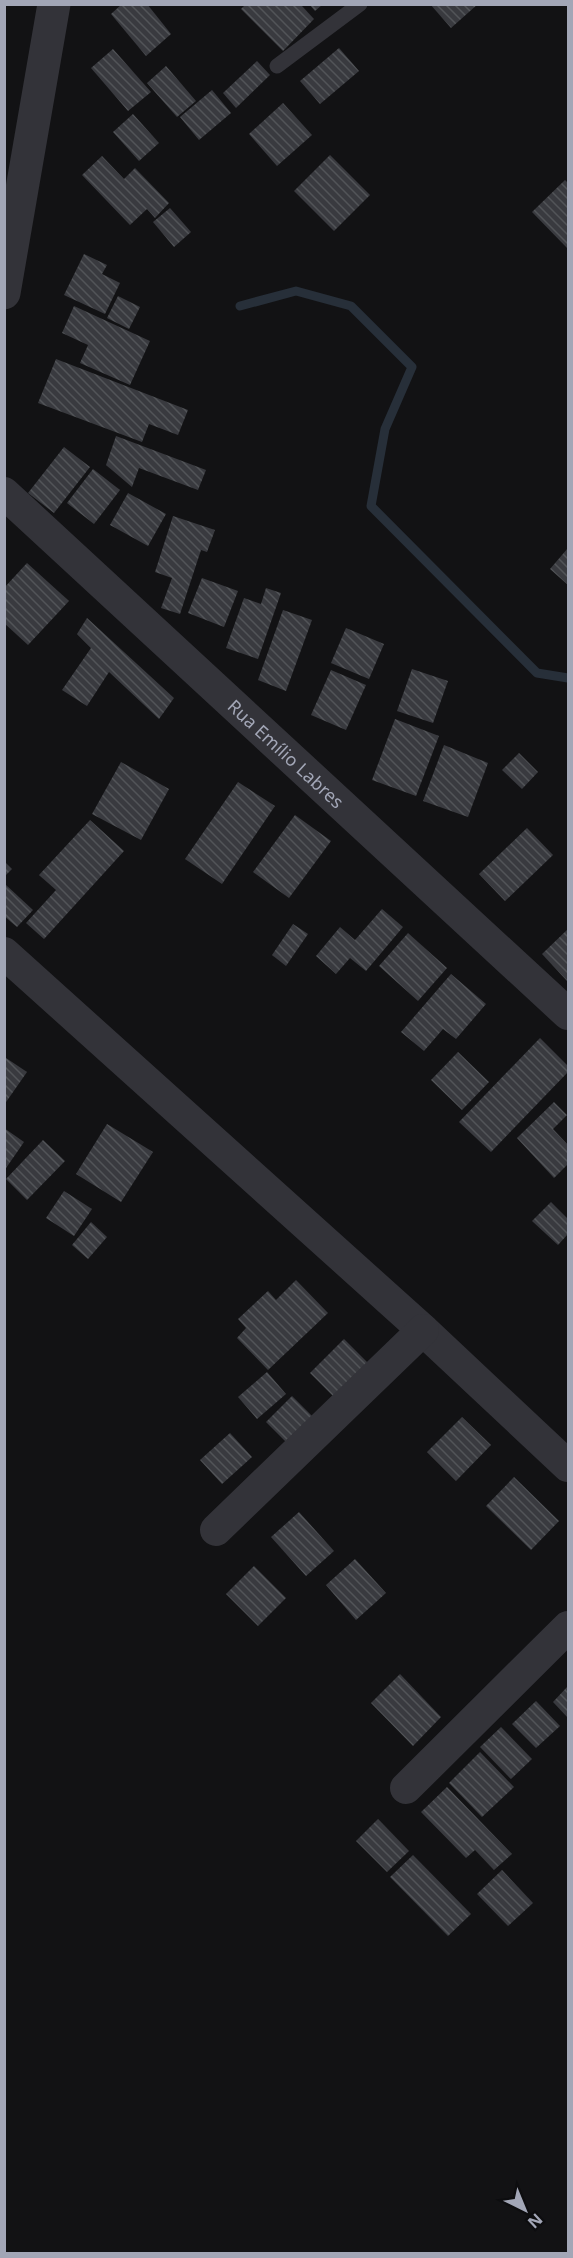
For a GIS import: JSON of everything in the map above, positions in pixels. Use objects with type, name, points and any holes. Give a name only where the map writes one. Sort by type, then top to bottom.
[{"type":"street","points":[[4,293],[54,4]]},
{"type":"street","name":"Rua Emílio Labres","points":[[4,493],[568,1014]]},
{"type":"street","points":[[4,953],[423,1330],[568,1466]]},
{"type":"street","points":[[216,1530],[423,1330]]},
{"type":"street","points":[[406,1788],[568,1627]]},
{"type":"lane","points":[[278,66],[360,4]]},
{"type":"building","points":[[122,4],[147,4],[171,34],[146,56],[111,14]]},
{"type":"building","points":[[246,4],[300,4],[314,19],[283,51],[241,9]]},
{"type":"building","points":[[309,4],[323,4],[315,11]]},
{"type":"building","points":[[430,4],[478,4],[451,28]]},
{"type":"building","points":[[339,48],[359,71],[320,104],[300,81]]},
{"type":"building","points":[[113,49],[151,92],[128,111],[91,68]]},
{"type":"building","points":[[257,61],[270,75],[236,108],[223,93]]},
{"type":"building","points":[[166,66],[196,101],[177,117],[147,83]]},
{"type":"building","points":[[212,90],[231,113],[199,140],[180,117]]},
{"type":"building","points":[[283,103],[312,135],[277,166],[249,134]]},
{"type":"building","points":[[133,114],[159,143],[139,161],[113,132]]},
{"type":"building","points":[[330,155],[370,195],[334,231],[294,191]]},
{"type":"building","points":[[102,156],[124,179],[135,168],[169,203],[155,218],[147,209],[130,225],[82,175]]},
{"type":"building","points":[[565,180],[568,183],[568,249],[532,212]]},
{"type":"building","points":[[170,208],[191,232],[174,247],[153,222]]},
{"type":"building","points":[[84,254],[107,265],[102,274],[120,283],[105,314],[64,295]]},
{"type":"building","points":[[118,296],[140,307],[129,329],[107,318]]},
{"type":"building","points":[[74,306],[150,341],[130,385],[80,363],[88,345],[62,333]]},
{"type":"building","points":[[56,359],[188,410],[178,435],[149,424],[142,442],[38,403]]},
{"type":"building","points":[[116,436],[206,470],[198,490],[139,468],[132,487],[106,465]]},
{"type":"building","points":[[64,447],[90,467],[54,513],[28,493]]},
{"type":"building","points":[[93,469],[120,490],[94,524],[67,503]]},
{"type":"building","points":[[128,493],[166,514],[148,546],[110,525]]},
{"type":"building","points":[[173,516],[215,530],[207,552],[201,550],[180,614],[161,608],[172,578],[155,572]]},
{"type":"building","points":[[568,548],[568,585],[550,569]]},
{"type":"building","points":[[27,563],[69,601],[28,645],[4,623],[4,588]]},
{"type":"building","points":[[202,578],[238,591],[224,627],[188,613]]},
{"type":"building","points":[[266,588],[281,593],[258,659],[226,648],[244,598],[261,604]]},
{"type":"building","points":[[283,610],[312,620],[286,691],[258,680]]},
{"type":"building","points":[[87,618],[174,698],[159,719],[109,672],[87,706],[62,690],[91,648],[77,634]]},
{"type":"building","points":[[346,628],[384,644],[369,679],[331,663]]},
{"type":"building","points":[[412,669],[448,681],[433,723],[397,711]]},
{"type":"building","points":[[331,670],[366,685],[346,730],[311,715]]},
{"type":"building","points":[[395,719],[439,736],[416,796],[372,780]]},
{"type":"building","points":[[444,745],[488,763],[468,817],[423,801]]},
{"type":"building","points":[[519,753],[538,772],[522,789],[502,770]]},
{"type":"building","points":[[121,762],[169,789],[141,840],[92,814]]},
{"type":"building","points":[[238,782],[275,806],[222,884],[185,859]]},
{"type":"building","points":[[295,815],[331,841],[289,898],[253,872]]},
{"type":"building","points":[[90,820],[124,851],[44,939],[26,923],[56,890],[39,875]]},
{"type":"building","points":[[527,828],[553,855],[505,901],[479,874]]},
{"type":"building","points":[[5,862],[12,869],[5,876]]},
{"type":"building","points":[[6,885],[33,910],[17,927],[4,916]]},
{"type":"building","points":[[382,909],[403,927],[366,971],[350,958],[336,974],[316,956],[340,927],[355,940]]},
{"type":"building","points":[[293,924],[308,934],[286,966],[272,955]]},
{"type":"building","points":[[568,929],[568,982],[542,954]]},
{"type":"building","points":[[408,933],[447,968],[418,1001],[379,966]]},
{"type":"building","points":[[451,974],[486,1004],[456,1039],[443,1029],[424,1051],[401,1032]]},
{"type":"building","points":[[540,1038],[568,1066],[568,1072],[491,1152],[459,1122]]},
{"type":"building","points":[[458,1052],[489,1082],[462,1110],[431,1080]]},
{"type":"building","points":[[6,1058],[27,1072],[4,1105],[4,1061]]},
{"type":"building","points":[[554,1102],[567,1115],[553,1129],[568,1145],[568,1164],[554,1178],[517,1138]]},
{"type":"building","points":[[107,1124],[153,1152],[121,1202],[76,1174]]},
{"type":"building","points":[[4,1128],[24,1142],[4,1171]]},
{"type":"building","points":[[43,1140],[65,1161],[27,1200],[6,1179]]},
{"type":"building","points":[[64,1191],[92,1209],[74,1236],[46,1218]]},
{"type":"building","points":[[551,1202],[568,1219],[568,1234],[558,1245],[532,1221]]},
{"type":"building","points":[[91,1222],[107,1237],[88,1259],[72,1245]]},
{"type":"building","points":[[296,1280],[328,1313],[268,1370],[237,1338],[246,1328],[238,1319],[268,1291],[276,1300]]},
{"type":"building","points":[[344,1339],[372,1367],[338,1401],[310,1373]]},
{"type":"building","points":[[267,1372],[286,1394],[257,1419],[238,1397]]},
{"type":"building","points":[[292,1396],[317,1421],[291,1447],[266,1422]]},
{"type":"building","points":[[462,1417],[491,1445],[456,1481],[427,1452]]},
{"type":"building","points":[[230,1433],[252,1457],[222,1484],[200,1460]]},
{"type":"building","points":[[514,1477],[559,1521],[531,1550],[486,1506]]},
{"type":"building","points":[[299,1512],[334,1551],[306,1576],[271,1537]]},
{"type":"building","points":[[355,1559],[386,1593],[356,1620],[326,1585]]},
{"type":"building","points":[[254,1566],[286,1598],[258,1626],[226,1594]]},
{"type":"building","points":[[400,1674],[441,1717],[413,1746],[371,1703]]},
{"type":"building","points":[[568,1686],[568,1718],[553,1702]]},
{"type":"building","points":[[536,1701],[560,1726],[536,1748],[512,1724]]},
{"type":"building","points":[[501,1727],[532,1759],[511,1779],[480,1747]]},
{"type":"building","points":[[480,1752],[514,1787],[482,1817],[449,1783]]},
{"type":"building","points":[[447,1787],[512,1854],[494,1870],[475,1850],[466,1858],[421,1812]]},
{"type":"building","points":[[378,1819],[409,1851],[387,1872],[356,1841]]},
{"type":"building","points":[[413,1855],[471,1914],[448,1936],[390,1877]]},
{"type":"building","points":[[502,1870],[533,1903],[508,1926],[477,1894]]},
{"type":"waterway","points":[[240,306],[296,291],[351,306],[412,367],[385,429],[371,506],[537,673],[568,678]]}]
